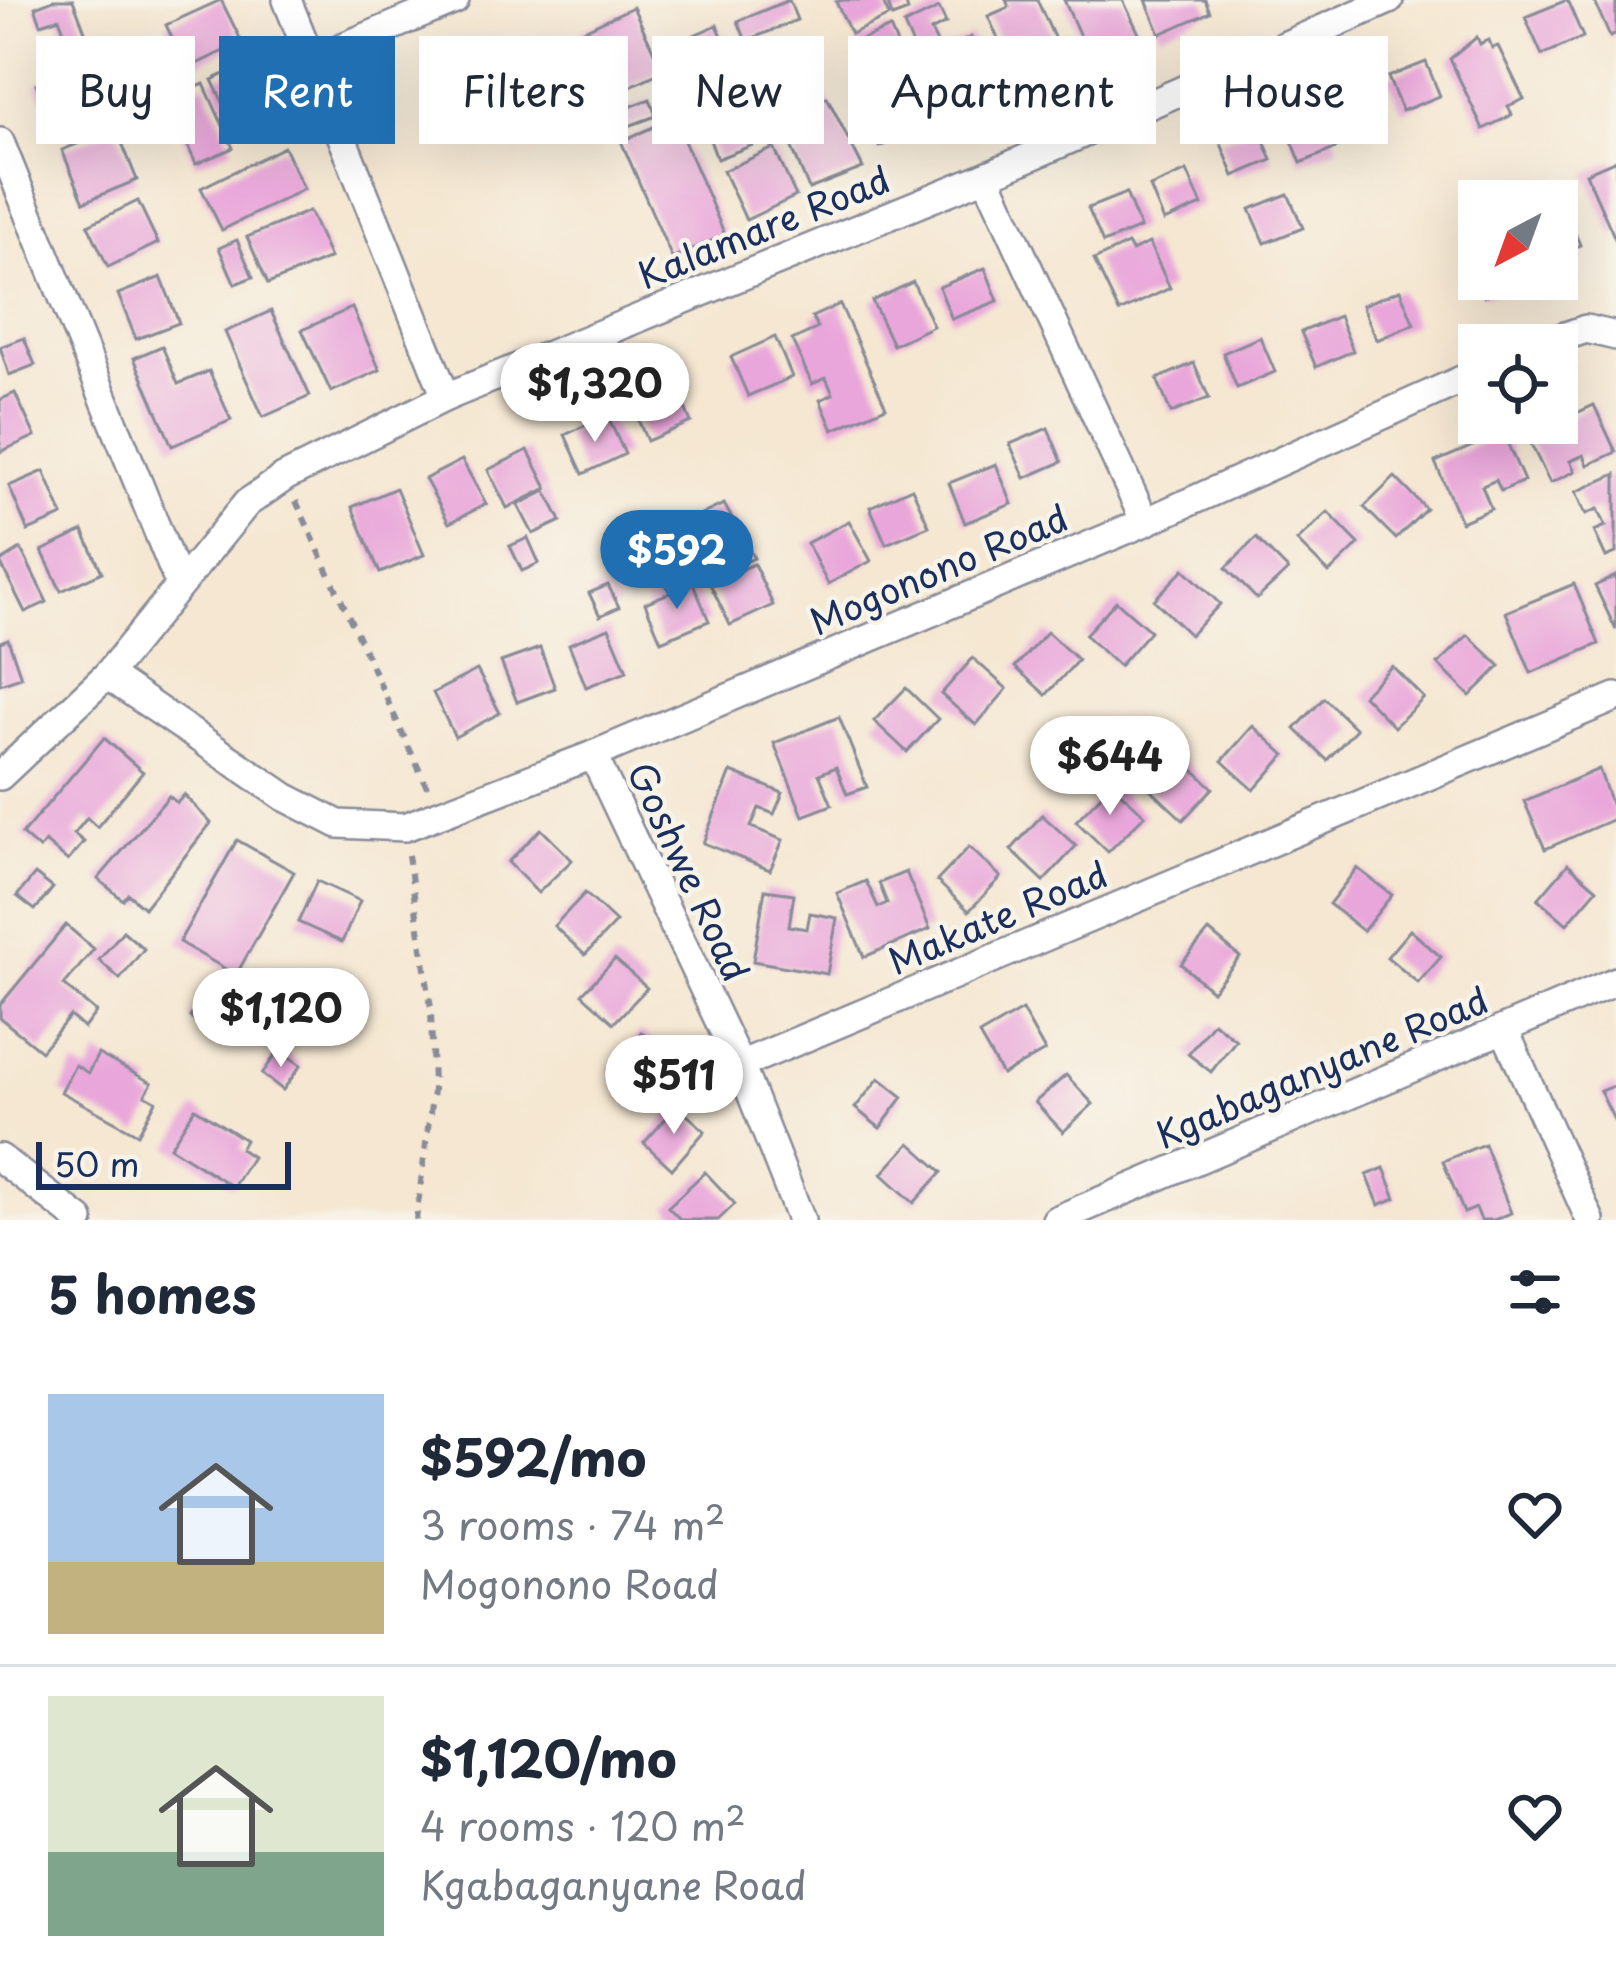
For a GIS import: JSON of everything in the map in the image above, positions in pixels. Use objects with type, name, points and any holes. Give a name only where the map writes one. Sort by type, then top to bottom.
[{"type":"street","points":[[287,0],[303,36]]},
{"type":"street","points":[[369,36],[455,0]]},
{"type":"street","name":"Kalamare Road","points":[[0,776],[107,675],[178,581],[247,503],[285,477],[446,397],[986,176],[1389,0]]},
{"type":"street","points":[[0,142],[178,581]]},
{"type":"street","points":[[347,144],[446,397]]},
{"type":"street","points":[[986,176],[1145,522]]},
{"type":"street","points":[[1578,332],[1586,329],[1616,336]]},
{"type":"street","name":"Mogonono Road","points":[[107,675],[285,797],[338,824],[405,827],[593,755],[1145,522],[1458,381]]},
{"type":"street","name":"Makate Road","points":[[740,1066],[1616,697]]},
{"type":"street","name":"Goshwe Road","points":[[593,755],[740,1066],[801,1220]]},
{"type":"street","name":"Kgabaganyane Road","points":[[1056,1220],[1616,981]]},
{"type":"street","points":[[1504,1030],[1590,1220]]},
{"type":"street","points":[[0,1158],[80,1220]]},
{"type":"path","points":[[285,477],[440,814]]},
{"type":"path","points":[[405,827],[431,1007],[433,1090],[416,1220]]},
{"type":"building","points":[[53,0],[73,0],[86,34],[66,36],[59,18],[41,24],[35,7]]},
{"type":"building","points":[[221,0],[239,36],[219,36],[219,53],[195,65],[195,36],[171,36],[166,25]]},
{"type":"building","points":[[789,0],[797,20],[758,36],[744,36],[738,21]]},
{"type":"building","points":[[882,0],[889,16],[851,34],[836,2]]},
{"type":"building","points":[[887,0],[905,0],[908,11],[892,17]]},
{"type":"building","points":[[1006,0],[1037,0],[1053,36],[997,36],[988,16],[1009,7]]},
{"type":"building","points":[[1064,0],[1123,0],[1140,36],[1080,36]]},
{"type":"building","points":[[1146,0],[1205,0],[1210,12],[1160,34]]},
{"type":"building","points":[[1567,0],[1583,37],[1542,55],[1525,17]]},
{"type":"building","points":[[1594,0],[1616,0],[1616,34],[1610,37]]},
{"type":"building","points":[[633,7],[652,48],[652,76],[628,87],[628,36],[582,36],[580,32]]},
{"type":"building","points":[[939,8],[946,23],[931,31],[934,36],[909,36],[904,25]]},
{"type":"building","points":[[717,25],[722,36],[692,36]]},
{"type":"building","points":[[890,28],[893,36],[871,36]]},
{"type":"building","points":[[1477,37],[1480,44],[1489,40],[1492,48],[1498,46],[1524,99],[1508,106],[1512,115],[1483,129],[1450,59]]},
{"type":"building","points":[[1426,62],[1440,96],[1402,111],[1388,77]]},
{"type":"building","points":[[204,84],[219,117],[219,144],[233,148],[196,164],[187,144],[195,144],[195,88]]},
{"type":"building","points":[[824,98],[863,168],[809,189],[791,144],[824,144]]},
{"type":"building","points":[[650,99],[652,117],[628,126],[628,108]]},
{"type":"building","points":[[652,128],[652,144],[685,144],[725,235],[672,258],[622,144],[628,144],[628,138]]},
{"type":"building","points":[[77,144],[122,144],[137,180],[84,202],[62,150]]},
{"type":"building","points":[[711,144],[756,144],[717,159]]},
{"type":"building","points":[[1221,144],[1265,144],[1272,160],[1234,176]]},
{"type":"building","points":[[1293,144],[1338,144],[1339,147],[1301,163]]},
{"type":"building","points":[[284,147],[304,189],[222,230],[201,188]]},
{"type":"building","points":[[774,148],[796,196],[746,220],[723,171]]},
{"type":"building","points":[[1616,160],[1616,241],[1586,173]]},
{"type":"building","points":[[1187,171],[1202,205],[1164,221],[1150,187]]},
{"type":"building","points":[[1126,193],[1140,228],[1103,243],[1088,208]]},
{"type":"building","points":[[1288,194],[1303,228],[1265,243],[1250,209]]},
{"type":"building","points":[[138,201],[158,243],[108,267],[88,225]]},
{"type":"building","points":[[309,211],[330,258],[268,284],[247,237]]},
{"type":"building","points":[[237,240],[253,277],[235,284],[219,248]]},
{"type":"building","points":[[1149,243],[1170,288],[1119,312],[1094,260],[1128,244],[1132,251]]},
{"type":"building","points":[[985,268],[998,301],[952,319],[939,287]]},
{"type":"building","points":[[161,277],[179,323],[136,339],[118,294]]},
{"type":"building","points":[[913,282],[933,326],[893,345],[872,301]]},
{"type":"building","points":[[1400,290],[1414,324],[1377,340],[1362,305]]},
{"type":"building","points":[[840,304],[886,407],[833,430],[820,400],[833,394],[826,378],[812,384],[792,340],[818,328],[812,317]]},
{"type":"building","points":[[352,308],[380,370],[331,392],[302,330]]},
{"type":"building","points":[[271,311],[310,396],[263,417],[225,332]]},
{"type":"building","points":[[1339,316],[1353,351],[1316,367],[1301,332]]},
{"type":"building","points":[[775,337],[792,377],[748,396],[731,357]]},
{"type":"building","points":[[1260,337],[1275,372],[1237,388],[1223,353]]},
{"type":"building","points":[[24,338],[35,365],[9,375],[0,347]]},
{"type":"building","points":[[162,346],[178,384],[209,371],[231,420],[172,446],[134,358]]},
{"type":"building","points":[[1194,363],[1209,398],[1171,413],[1157,379]]},
{"type":"building","points":[[673,379],[691,422],[647,441],[629,398]]},
{"type":"building","points":[[15,393],[35,436],[0,452],[0,400]]},
{"type":"building","points":[[1594,405],[1616,452],[1588,465],[1584,455],[1570,461],[1575,471],[1550,483],[1531,444],[1578,444],[1578,412]]},
{"type":"building","points":[[607,415],[625,454],[583,474],[565,435]]},
{"type":"building","points":[[1048,428],[1062,462],[1025,478],[1010,444]]},
{"type":"building","points":[[1477,444],[1508,444],[1524,481],[1501,491],[1496,480],[1482,486],[1491,509],[1461,522],[1435,462]]},
{"type":"building","points":[[528,450],[547,488],[507,508],[488,470]]},
{"type":"building","points":[[462,460],[486,504],[449,523],[425,479]]},
{"type":"building","points":[[996,464],[1012,504],[965,523],[949,483]]},
{"type":"building","points":[[44,471],[63,516],[28,531],[9,486]]},
{"type":"building","points":[[1616,474],[1616,553],[1606,557],[1594,531],[1606,526],[1598,509],[1586,514],[1576,492]]},
{"type":"building","points":[[1395,477],[1426,509],[1396,539],[1364,507]]},
{"type":"building","points":[[396,488],[424,555],[380,573],[352,507]]},
{"type":"building","points":[[912,488],[929,526],[886,544],[870,507]]},
{"type":"building","points":[[546,491],[561,521],[533,534],[518,505]]},
{"type":"building","points":[[724,504],[754,558],[707,579],[681,524]]},
{"type":"building","points":[[1328,512],[1359,544],[1329,573],[1297,541]]},
{"type":"building","points":[[849,521],[871,561],[828,584],[807,543]]},
{"type":"building","points":[[83,531],[102,572],[61,591],[42,551]]},
{"type":"building","points":[[528,538],[539,563],[522,571],[510,546]]},
{"type":"building","points":[[1256,538],[1288,570],[1257,599],[1226,568]]},
{"type":"building","points":[[21,549],[47,602],[25,612],[0,562]]},
{"type":"building","points":[[754,564],[773,605],[730,625],[710,584]]},
{"type":"building","points":[[1184,569],[1220,604],[1190,635],[1154,600]]},
{"type":"building","points":[[1616,576],[1616,630],[1595,586]]},
{"type":"building","points":[[693,583],[709,621],[661,641],[645,603]]},
{"type":"building","points":[[1574,584],[1599,644],[1531,673],[1506,612]]},
{"type":"building","points":[[608,585],[619,607],[600,616],[589,593]]},
{"type":"building","points":[[1116,601],[1150,631],[1119,666],[1085,635]]},
{"type":"building","points":[[609,628],[627,671],[586,687],[569,644]]},
{"type":"building","points":[[1047,632],[1078,660],[1046,695],[1015,667]]},
{"type":"building","points":[[1468,635],[1500,666],[1470,696],[1438,664]]},
{"type":"building","points":[[8,639],[21,677],[0,684],[0,642]]},
{"type":"building","points":[[540,648],[555,688],[517,702],[501,662]]},
{"type":"building","points":[[973,658],[1007,689],[976,725],[941,694]]},
{"type":"building","points":[[1392,666],[1424,698],[1394,727],[1363,695]]},
{"type":"building","points":[[477,670],[500,713],[455,737],[433,693]]},
{"type":"building","points":[[906,688],[938,719],[907,752],[874,721]]},
{"type":"building","points":[[1324,698],[1356,729],[1327,760],[1295,729]]},
{"type":"building","points":[[839,717],[867,787],[847,794],[836,767],[819,774],[832,805],[803,816],[774,743]]},
{"type":"building","points":[[1253,726],[1285,755],[1254,790],[1222,761]]},
{"type":"building","points":[[104,738],[143,772],[97,827],[87,818],[74,834],[84,842],[68,861],[45,842],[39,849],[22,834]]},
{"type":"building","points":[[1180,757],[1213,788],[1183,820],[1150,789]]},
{"type":"building","points":[[1599,769],[1616,818],[1545,849],[1524,801]]},
{"type":"building","points":[[731,772],[783,793],[774,814],[759,808],[751,827],[783,840],[770,870],[703,843]]},
{"type":"building","points":[[1112,784],[1145,815],[1108,852],[1076,821]]},
{"type":"building","points":[[184,795],[211,823],[144,908],[128,894],[123,900],[98,879],[169,796],[177,803]]},
{"type":"building","points":[[1042,815],[1076,846],[1044,881],[1011,850]]},
{"type":"building","points":[[541,829],[572,860],[538,893],[508,862]]},
{"type":"building","points":[[237,840],[294,872],[236,975],[179,942]]},
{"type":"building","points":[[969,847],[1001,877],[969,911],[937,881]]},
{"type":"building","points":[[1568,864],[1597,889],[1567,924],[1538,899]]},
{"type":"building","points":[[1357,868],[1392,895],[1363,931],[1329,904]]},
{"type":"building","points":[[906,872],[930,929],[864,957],[837,893],[866,881],[878,907],[887,903],[879,883]]},
{"type":"building","points":[[35,874],[53,888],[35,910],[17,896]]},
{"type":"building","points":[[317,881],[360,901],[342,942],[298,922]]},
{"type":"building","points":[[765,890],[794,894],[789,926],[807,929],[810,913],[837,918],[827,974],[753,961]]},
{"type":"building","points":[[585,893],[616,922],[585,955],[554,926]]},
{"type":"building","points":[[66,925],[94,949],[64,985],[96,1012],[84,1028],[70,1016],[41,1051],[0,1018],[0,1005]]},
{"type":"building","points":[[1410,930],[1441,957],[1418,983],[1387,957]]},
{"type":"building","points":[[123,931],[144,949],[120,979],[99,960]]},
{"type":"building","points":[[1209,931],[1240,957],[1212,991],[1181,964]]},
{"type":"building","points":[[615,959],[647,988],[614,1023],[582,994]]},
{"type":"building","points":[[284,989],[327,1009],[317,1032],[274,1012]]},
{"type":"building","points":[[203,1001],[217,1012],[203,1030],[190,1017]]},
{"type":"building","points":[[1022,1010],[1045,1051],[1002,1075],[979,1035]]},
{"type":"building","points":[[1213,1022],[1236,1040],[1211,1072],[1188,1054]]},
{"type":"building","points":[[641,1032],[674,1059],[642,1097],[610,1069]]},
{"type":"building","points":[[279,1050],[301,1065],[283,1090],[262,1074]]},
{"type":"building","points":[[98,1054],[152,1083],[145,1095],[156,1101],[138,1134],[61,1092],[75,1065],[88,1073]]},
{"type":"building","points":[[1066,1075],[1093,1104],[1063,1132],[1035,1102]]},
{"type":"building","points":[[879,1078],[903,1097],[880,1128],[855,1108]]},
{"type":"building","points":[[1616,1085],[1616,1124],[1600,1091]]},
{"type":"building","points":[[677,1106],[705,1131],[672,1169],[644,1143]]},
{"type":"building","points":[[195,1108],[245,1140],[240,1149],[252,1157],[233,1187],[170,1147]]},
{"type":"building","points":[[910,1143],[942,1172],[914,1203],[882,1174]]},
{"type":"building","points":[[1484,1144],[1511,1213],[1494,1220],[1481,1220],[1476,1208],[1464,1213],[1443,1161]]},
{"type":"building","points":[[1384,1168],[1396,1198],[1379,1205],[1367,1175]]},
{"type":"building","points":[[705,1172],[735,1204],[718,1220],[681,1220],[668,1207]]}]
